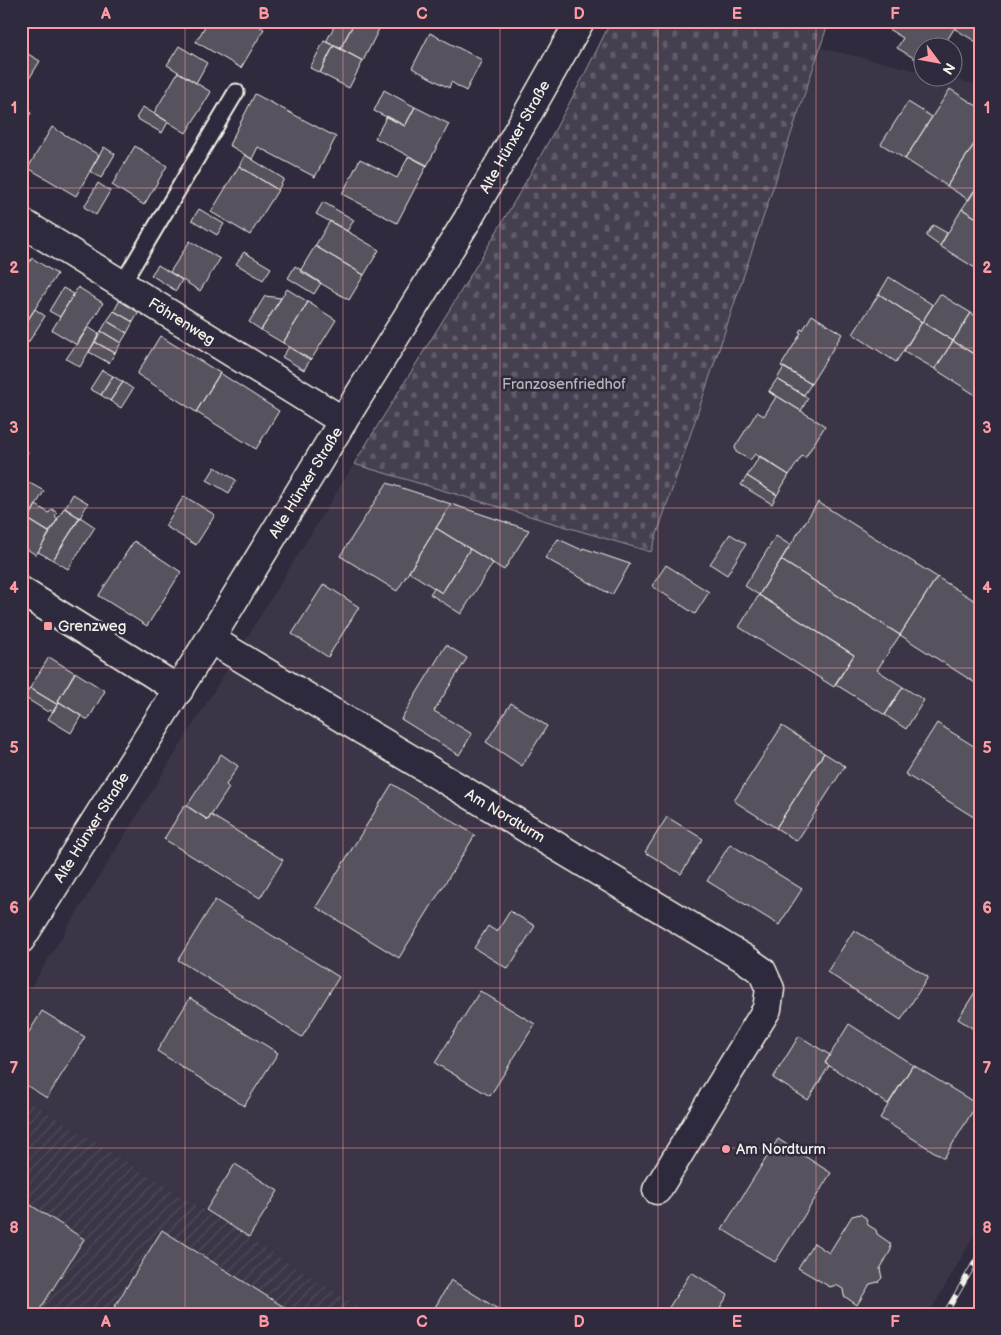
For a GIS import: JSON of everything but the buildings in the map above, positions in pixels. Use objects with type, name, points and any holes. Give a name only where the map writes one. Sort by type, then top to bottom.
[{"type":"street","name":"Alte Hünxer Straße","points":[[21,939],[179,690],[468,219],[580,21]]},
{"type":"street","name":"Föhrenweg","points":[[21,222],[343,421]]},
{"type":"street","points":[[21,591],[179,690]]},
{"type":"street","name":"Am Nordturm","points":[[210,639],[745,959],[762,972],[770,989],[767,1009],[657,1190]]},
{"type":"lane","points":[[122,284],[236,92]]},
{"type":"shaded area","points":[[821,48],[914,70],[914,88],[964,88],[964,82],[980,85],[980,1225],[929,1314],[371,1314],[21,1096],[21,1003],[354,464],[651,552]]},
{"type":"shaded area","points":[[21,1096],[371,1314],[21,1314]]},
{"type":"green space","name":"Franzosenfriedhof","points":[[611,21],[829,21],[651,552],[354,464],[521,191]]},
{"type":"railway","points":[[945,1314],[980,1254]]},
{"type":"place","name":"Grenzweg","points":[[48,626]]},
{"type":"place","name":"Am Nordturm","points":[[726,1149]]}]
